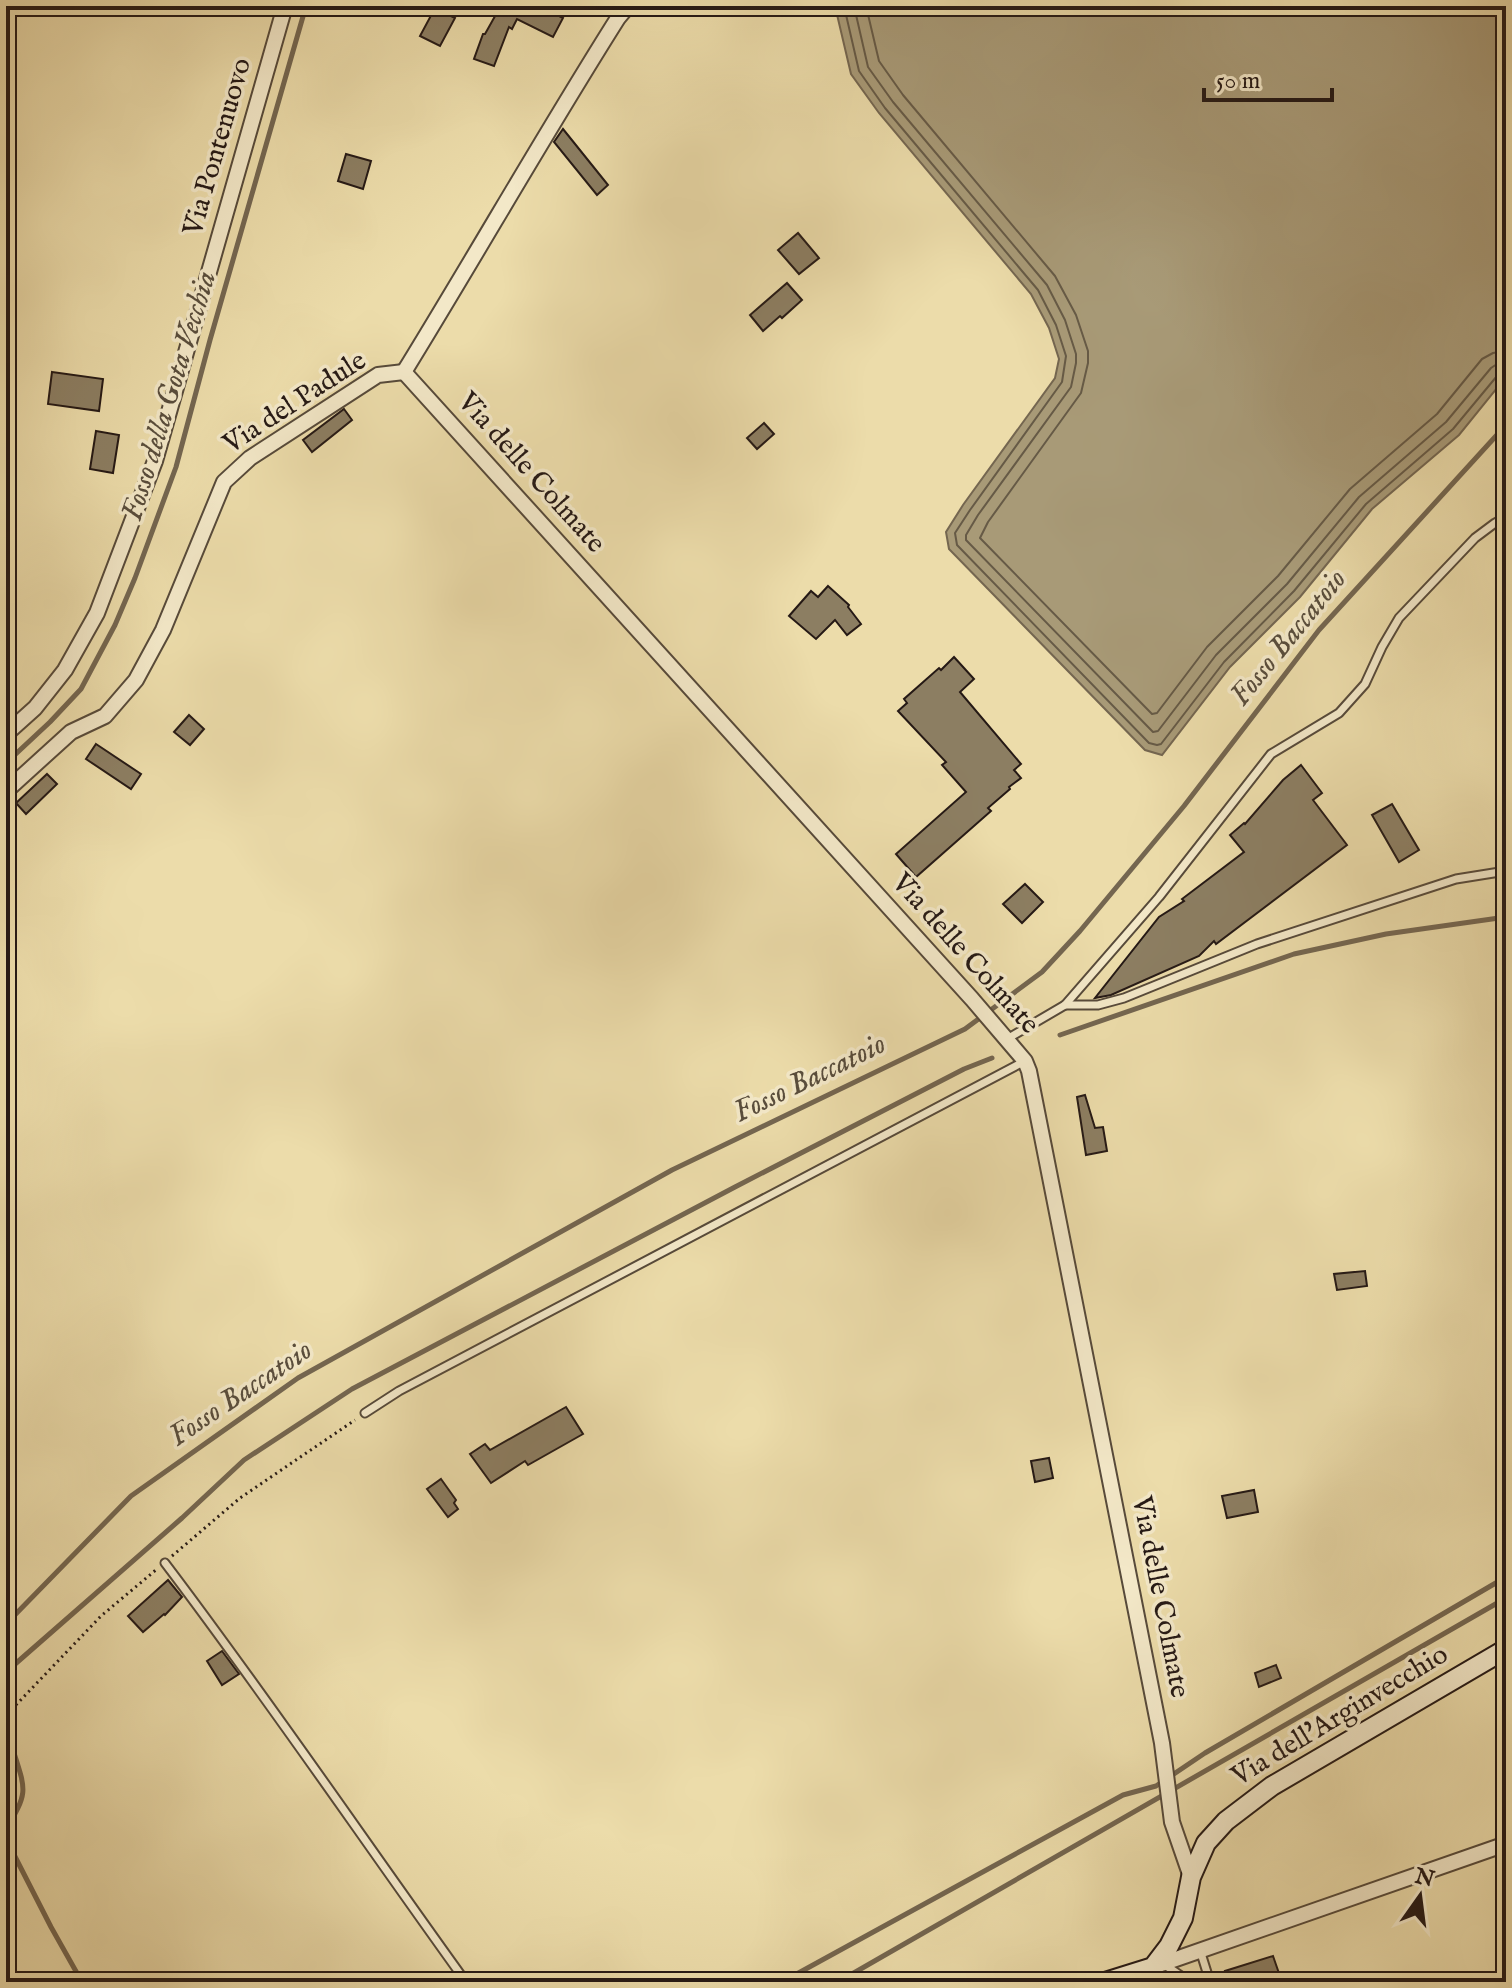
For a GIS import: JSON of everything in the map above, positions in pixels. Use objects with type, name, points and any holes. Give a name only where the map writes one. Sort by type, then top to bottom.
[{"type":"main road","name":"Via dell'Arginvecchio","points":[[1158,1965],[1183,1918],[1191,1877],[1206,1843],[1226,1821],[1272,1786],[1506,1649]]},
{"type":"main road","points":[[1105,1982],[1134,1978],[1158,1965]]},
{"type":"street","name":"Via Pontenuovo","points":[[6,734],[35,708],[65,670],[97,613],[155,461],[285,6]]},
{"type":"street","name":"Via del Padule","points":[[6,791],[71,732],[105,716],[136,680],[163,630],[224,482],[250,458],[378,375],[404,372],[558,114],[628,6]]},
{"type":"street","name":"Via delle Colmate","points":[[404,372],[1025,1061],[1162,1743],[1172,1822],[1191,1877]]},
{"type":"street","points":[[1158,1965],[1506,1844]]},
{"type":"lane","points":[[1007,1039],[1065,1005],[1159,897],[1271,754],[1339,713],[1365,684],[1399,618],[1475,538],[1506,517]]},
{"type":"lane","points":[[1065,1005],[1098,1005],[1124,998],[1257,944],[1456,879],[1506,871]]},
{"type":"lane","points":[[365,1413],[399,1391],[1025,1061]]},
{"type":"lane","points":[[165,1563],[301,1748],[466,1982]]},
{"type":"lane","points":[[1200,1950],[1210,1982]]},
{"type":"lane","points":[[1158,1965],[1190,1982]]},
{"type":"water","points":[[835,6],[1506,6],[1506,377],[1459,435],[1372,509],[1300,597],[1230,667],[1162,755],[1145,750],[949,549],[946,532],[1055,378],[1059,359],[1049,328],[1031,294],[879,113],[851,74]]},
{"type":"building","points":[[492,6],[540,6],[563,18],[553,37],[517,19],[512,29],[509,27],[494,66],[474,59],[483,34],[499,9]]},
{"type":"building","points":[[435,8],[455,18],[440,46],[420,36]]},
{"type":"building","points":[[563,129],[608,185],[597,195],[554,142]]},
{"type":"building","points":[[346,154],[371,161],[363,189],[338,181]]},
{"type":"building","points":[[798,233],[819,258],[799,274],[778,250]]},
{"type":"building","points":[[787,283],[802,300],[763,331],[750,315]]},
{"type":"building","points":[[52,372],[103,379],[99,411],[48,404]]},
{"type":"building","points":[[344,409],[352,420],[312,452],[303,440]]},
{"type":"building","points":[[764,423],[774,434],[757,449],[747,438]]},
{"type":"building","points":[[96,431],[119,435],[113,473],[90,469]]},
{"type":"building","points":[[828,586],[849,605],[861,624],[847,635],[835,620],[816,639],[789,616],[811,591],[818,597]]},
{"type":"building","points":[[954,657],[974,679],[960,692],[1021,764],[1014,770],[1021,778],[988,808],[991,811],[916,877],[896,854],[966,792],[942,765],[946,762],[898,711],[907,703],[904,699]]},
{"type":"building","points":[[189,715],[204,729],[190,745],[174,732]]},
{"type":"building","points":[[96,744],[141,774],[131,789],[86,759]]},
{"type":"building","points":[[1301,765],[1322,793],[1313,800],[1347,845],[1216,944],[1214,941],[1199,956],[1111,995],[1095,998],[1159,917],[1184,901],[1182,899],[1244,852],[1230,835],[1245,824],[1283,780]]},
{"type":"building","points":[[47,774],[57,784],[26,814],[16,803]]},
{"type":"building","points":[[1392,804],[1419,850],[1399,862],[1372,815]]},
{"type":"building","points":[[1025,884],[1043,902],[1022,923],[1003,904]]},
{"type":"building","points":[[1085,1095],[1095,1128],[1103,1127],[1107,1151],[1086,1155],[1077,1097]]},
{"type":"building","points":[[1365,1271],[1367,1286],[1337,1290],[1334,1274]]},
{"type":"building","points":[[566,1407],[583,1434],[528,1465],[525,1461],[491,1483],[470,1454],[485,1444],[490,1450]]},
{"type":"building","points":[[1049,1458],[1053,1478],[1035,1482],[1031,1461]]},
{"type":"building","points":[[441,1479],[456,1500],[454,1503],[458,1509],[448,1517],[427,1489]]},
{"type":"building","points":[[1254,1490],[1258,1512],[1227,1518],[1222,1496]]},
{"type":"building","points":[[168,1580],[182,1597],[143,1632],[128,1616]]},
{"type":"building","points":[[222,1651],[239,1674],[222,1685],[207,1661]]},
{"type":"building","points":[[1276,1665],[1281,1678],[1259,1687],[1255,1673]]},
{"type":"building","points":[[1273,1956],[1282,1982],[1229,1982],[1225,1971]]},
{"type":"waterway","name":"Fosso della Gota Vecchia","points":[[6,763],[81,689],[115,625],[135,578],[176,467],[306,6]]},
{"type":"waterway","name":"Fosso Baccatoio","points":[[6,1624],[131,1496],[298,1378],[672,1170],[965,1029],[1042,972],[1184,806],[1319,630],[1506,425]]},
{"type":"waterway","points":[[1060,1035],[1294,954],[1386,934],[1506,917]]},
{"type":"waterway","points":[[6,1672],[244,1460],[352,1389],[735,1187],[964,1069],[992,1058]]},
{"type":"waterway","points":[[782,1982],[1123,1795],[1156,1786],[1205,1753],[1506,1577]]},
{"type":"waterway","points":[[838,1982],[1506,1598]]},
{"type":"waterway","points":[[6,1830],[23,1793],[14,1753]]},
{"type":"waterway","points":[[6,1839],[82,1982]]}]
